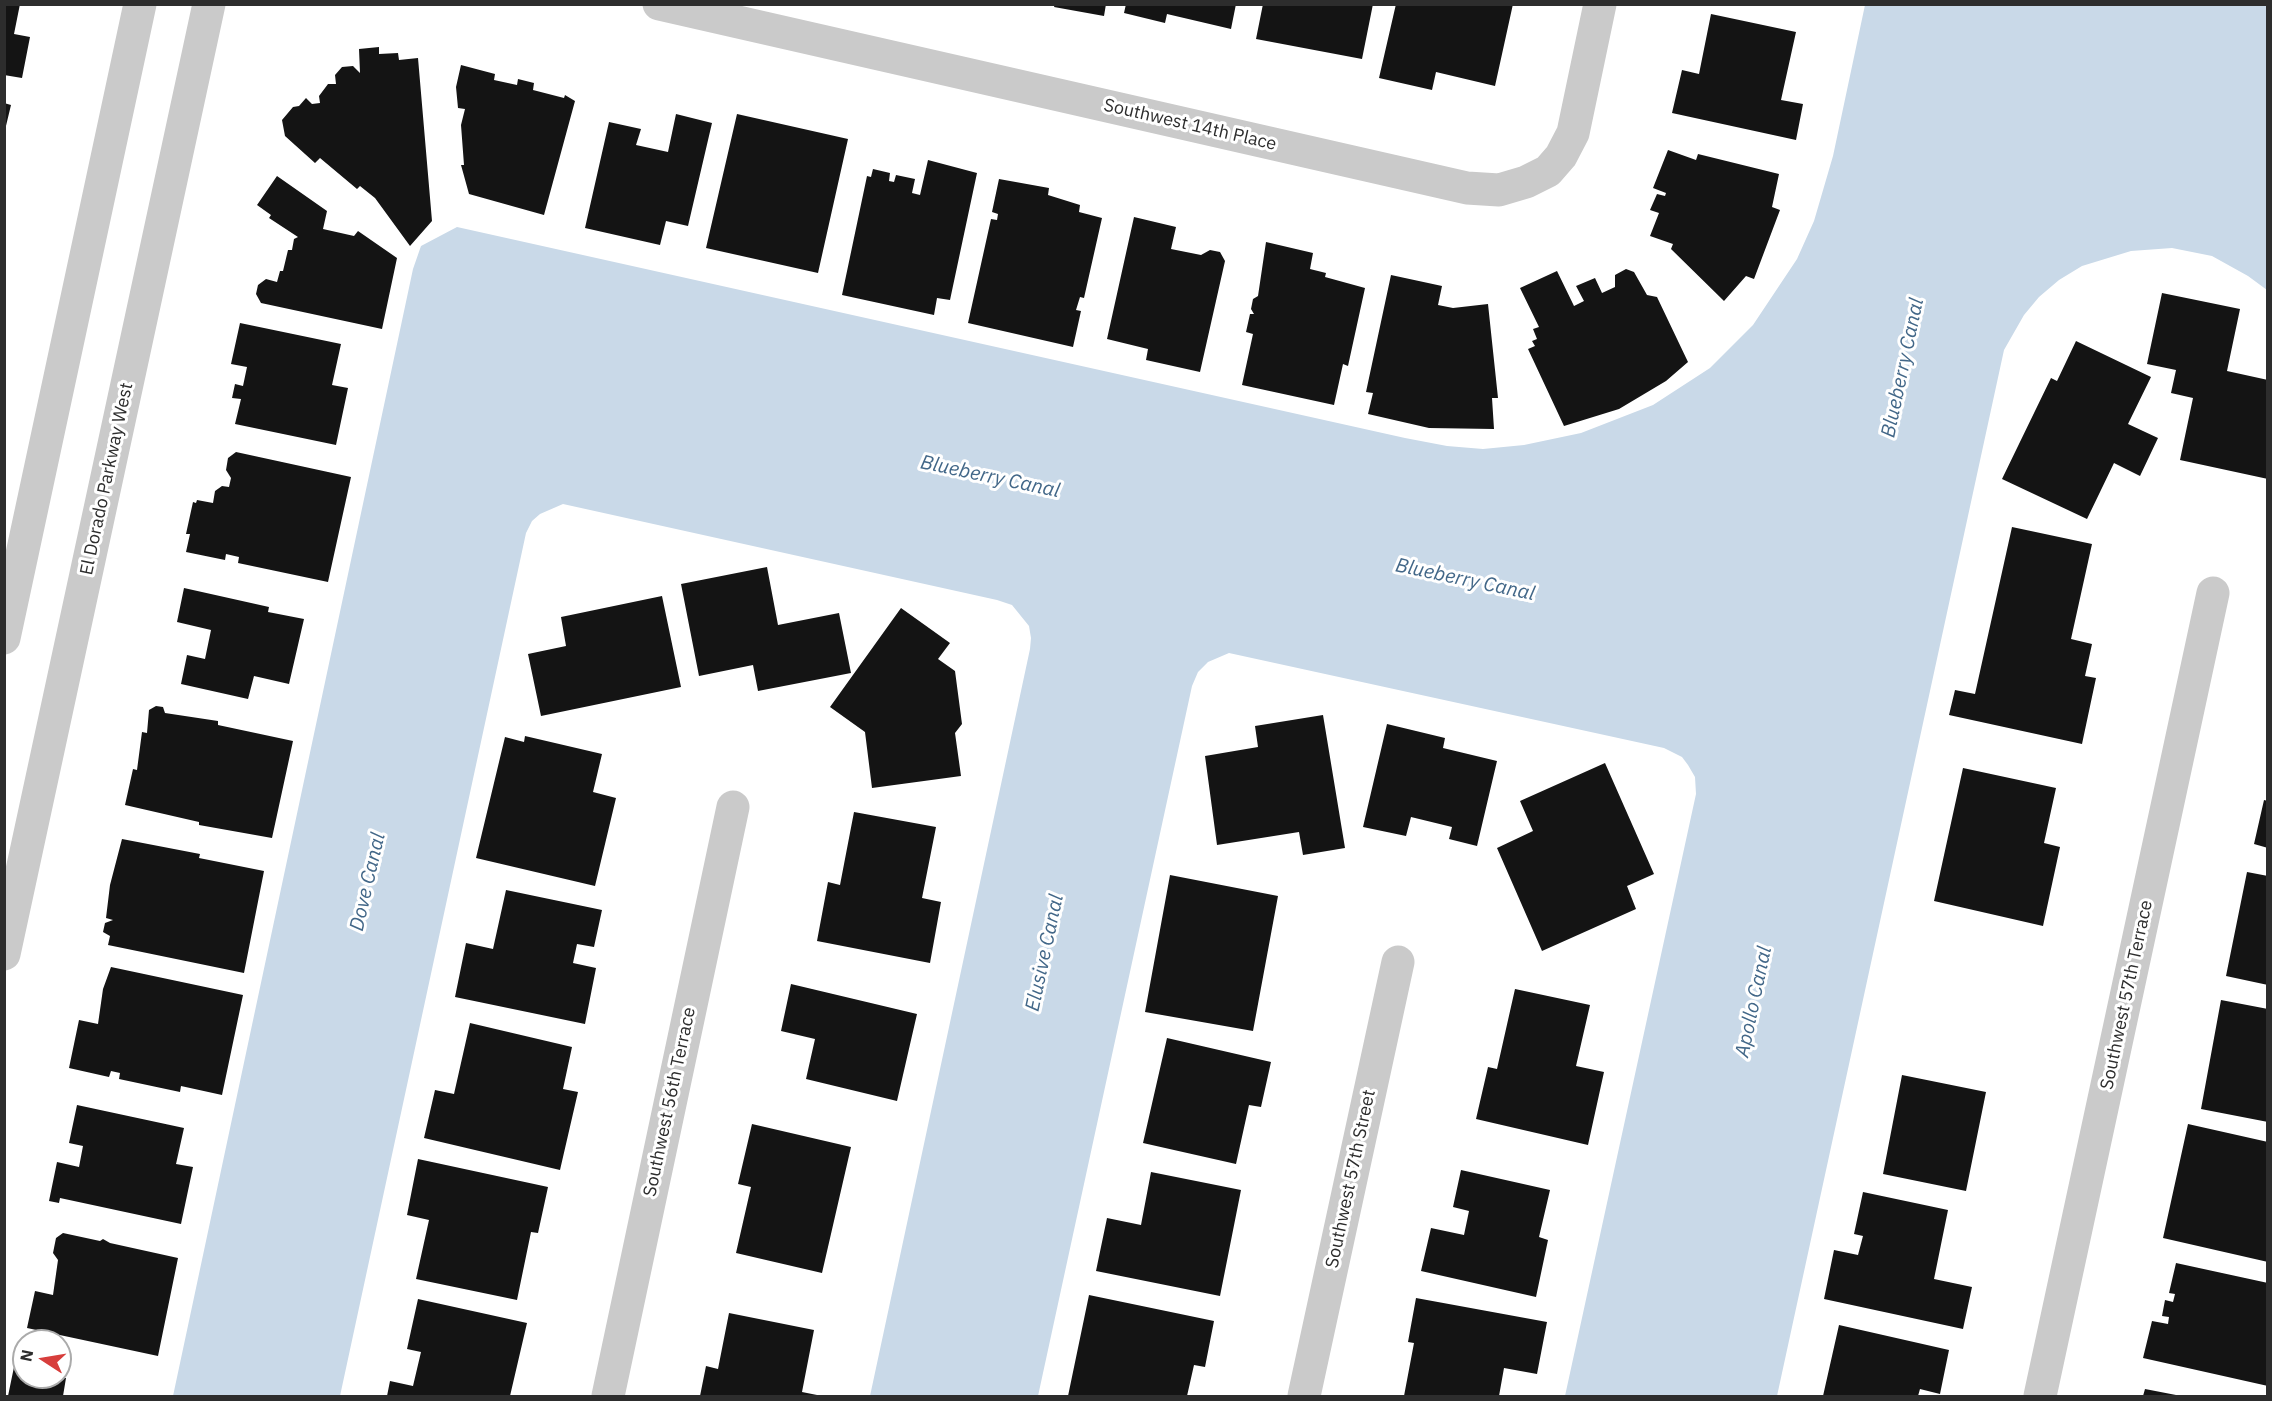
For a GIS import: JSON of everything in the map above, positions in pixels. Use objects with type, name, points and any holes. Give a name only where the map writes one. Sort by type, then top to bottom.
[{"type":"street","points":[[4,638],[140,4]]},
{"type":"street","name":"El Dorado Parkway West","points":[[4,954],[12,884],[209,4]]},
{"type":"street","name":"Southwest 14th Place","points":[[659,4],[1467,188],[1499,189],[1526,182],[1548,171],[1561,156],[1573,133],[1600,4]]},
{"type":"street","name":"Southwest 57th Terrace","points":[[2040,1396],[2213,593]]},
{"type":"street","name":"Southwest 56th Terrace","points":[[608,1396],[733,807]]},
{"type":"street","name":"Southwest 57th Street","points":[[1304,1396],[1398,962]]},
{"type":"water","points":[[1865,5],[2267,5],[2267,290],[2248,276],[2212,256],[2172,248],[2131,251],[2082,266],[2059,280],[2039,297],[2024,315],[2004,350],[1777,1396],[1565,1396],[1696,794],[1695,777],[1688,765],[1682,757],[1664,748],[1229,653],[1208,662],[1198,672],[1192,686],[1038,1396],[870,1396],[1030,649],[1029,626],[1012,605],[997,600],[563,504],[540,514],[532,521],[526,533],[340,1396],[173,1396],[413,269],[421,246],[457,227],[1405,438],[1447,446],[1483,449],[1524,445],[1581,433],[1653,405],[1710,368],[1753,325],[1797,259],[1814,221],[1833,156]]},
{"type":"building","points":[[4,4],[20,4],[14,34],[30,37],[22,78],[4,75]]},
{"type":"building","points":[[1055,4],[1106,4],[1104,16],[1054,7]]},
{"type":"building","points":[[1126,4],[1236,4],[1231,29],[1167,14],[1165,23],[1124,13]]},
{"type":"building","points":[[1263,4],[1373,4],[1362,59],[1256,39]]},
{"type":"building","points":[[1396,4],[1513,4],[1495,86],[1436,72],[1432,90],[1379,78]]},
{"type":"building","points":[[1711,14],[1796,32],[1781,100],[1803,104],[1796,140],[1672,113],[1682,70],[1699,74]]},
{"type":"building","points":[[379,47],[379,54],[398,53],[399,60],[418,58],[432,221],[410,246],[375,198],[360,186],[357,189],[320,158],[315,163],[285,136],[282,120],[293,107],[299,106],[306,98],[312,104],[320,103],[319,96],[328,84],[336,84],[335,75],[342,67],[353,66],[360,73],[359,49]]},
{"type":"building","points":[[461,65],[495,74],[494,80],[517,85],[518,79],[534,83],[533,90],[564,98],[565,95],[575,101],[544,215],[469,194],[461,165],[464,165],[461,125],[465,109],[458,108],[456,87]]},
{"type":"building","points":[[4,103],[11,105],[5,130],[4,130]]},
{"type":"building","points":[[676,114],[712,123],[688,226],[666,221],[660,245],[585,228],[609,122],[641,129],[636,145],[668,152]]},
{"type":"building","points":[[737,114],[848,139],[818,273],[706,248]]},
{"type":"building","points":[[1668,150],[1696,160],[1698,154],[1779,174],[1772,207],[1780,210],[1754,279],[1746,276],[1724,301],[1671,249],[1673,244],[1650,236],[1659,213],[1650,210],[1657,194],[1665,196],[1666,193],[1653,188]]},
{"type":"building","points":[[928,160],[977,173],[950,300],[937,298],[934,315],[842,295],[867,176],[871,177],[873,169],[890,173],[889,181],[894,182],[896,175],[915,179],[912,193],[920,195]]},
{"type":"building","points":[[277,176],[327,211],[323,229],[354,236],[358,231],[397,258],[382,329],[261,303],[256,294],[258,285],[266,279],[277,282],[280,271],[283,271],[288,250],[292,250],[294,239],[298,237],[269,218],[271,215],[257,205]]},
{"type":"building","points":[[999,179],[1049,188],[1048,195],[1080,205],[1079,212],[1102,218],[1084,298],[1080,297],[1076,310],[1081,311],[1073,347],[968,323],[991,219],[997,220],[998,214],[992,212]]},
{"type":"building","points":[[1134,217],[1176,227],[1171,249],[1201,255],[1210,250],[1220,252],[1225,261],[1200,372],[1146,360],[1148,349],[1107,339]]},
{"type":"building","points":[[1266,242],[1313,253],[1310,269],[1326,273],[1325,277],[1365,288],[1348,366],[1343,364],[1334,405],[1242,385],[1253,334],[1246,332],[1250,314],[1254,314],[1251,309],[1253,299],[1258,296]]},
{"type":"building","points":[[1626,269],[1634,272],[1647,295],[1657,297],[1688,362],[1666,381],[1619,409],[1564,426],[1528,349],[1535,346],[1532,341],[1537,339],[1533,329],[1539,327],[1520,288],[1557,271],[1574,306],[1584,301],[1576,286],[1595,278],[1602,293],[1615,287],[1615,275]]},
{"type":"building","points":[[1391,275],[1442,286],[1438,305],[1453,308],[1488,304],[1498,398],[1492,398],[1494,429],[1429,428],[1368,414],[1373,393],[1366,392]]},
{"type":"building","points":[[2162,293],[2240,309],[2227,371],[2268,380],[2268,479],[2180,460],[2193,398],[2171,393],[2176,370],[2147,364]]},
{"type":"building","points":[[240,323],[341,344],[332,385],[348,388],[336,445],[235,424],[241,399],[232,398],[235,384],[243,386],[247,367],[231,364]]},
{"type":"building","points":[[2076,341],[2151,377],[2128,424],[2158,438],[2140,476],[2114,463],[2087,519],[2002,479],[2051,378],[2057,381]]},
{"type":"building","points":[[236,452],[351,477],[328,582],[238,563],[239,557],[226,554],[225,560],[186,552],[190,534],[186,534],[193,502],[196,503],[197,500],[213,503],[215,491],[222,486],[229,487],[231,478],[226,470],[228,458]]},
{"type":"building","points":[[2012,527],[2092,544],[2071,639],[2092,644],[2085,676],[2096,678],[2082,744],[1949,715],[1955,690],[1975,694]]},
{"type":"building","points":[[767,567],[778,625],[839,613],[851,673],[758,691],[753,665],[699,676],[681,584]]},
{"type":"building","points":[[184,588],[269,607],[268,612],[304,619],[289,684],[254,676],[248,699],[181,684],[187,655],[205,659],[211,630],[177,622]]},
{"type":"building","points":[[662,596],[681,687],[541,716],[528,654],[566,646],[561,617]]},
{"type":"building","points":[[901,608],[950,643],[938,659],[955,671],[962,724],[955,733],[961,776],[872,788],[865,732],[830,707]]},
{"type":"building","points":[[156,706],[163,707],[165,713],[218,721],[218,725],[293,741],[272,838],[199,825],[199,822],[125,805],[133,769],[137,770],[142,732],[147,733],[149,710]]},
{"type":"building","points":[[1323,715],[1345,848],[1303,855],[1299,832],[1217,845],[1205,756],[1258,747],[1255,726]]},
{"type":"building","points":[[1387,724],[1445,738],[1443,748],[1497,761],[1477,846],[1449,839],[1452,827],[1411,817],[1406,836],[1363,827]]},
{"type":"building","points":[[525,736],[602,754],[593,792],[616,798],[595,886],[476,858],[505,737],[524,742]]},
{"type":"building","points":[[1605,763],[1654,874],[1627,886],[1636,909],[1542,951],[1497,848],[1533,831],[1520,801]]},
{"type":"building","points":[[1963,768],[2056,788],[2044,843],[2060,847],[2043,926],[1934,901]]},
{"type":"building","points":[[2264,800],[2268,801],[2268,848],[2254,844]]},
{"type":"building","points":[[854,812],[936,827],[922,898],[941,902],[930,963],[817,941],[828,882],[840,885]]},
{"type":"building","points":[[122,839],[200,854],[199,858],[264,871],[244,973],[108,945],[110,936],[103,932],[105,923],[113,920],[106,918],[110,885]]},
{"type":"building","points":[[2247,872],[2268,876],[2268,985],[2226,976]]},
{"type":"building","points":[[1170,875],[1278,896],[1253,1031],[1145,1012]]},
{"type":"building","points":[[506,890],[602,910],[594,947],[577,944],[573,963],[596,968],[585,1024],[455,997],[466,943],[493,949]]},
{"type":"building","points":[[111,967],[243,995],[222,1095],[181,1086],[180,1092],[119,1079],[120,1073],[111,1071],[109,1077],[69,1068],[79,1020],[98,1024],[103,989]]},
{"type":"building","points":[[791,984],[917,1014],[897,1101],[806,1079],[815,1039],[781,1031]]},
{"type":"building","points":[[1515,989],[1590,1005],[1576,1066],[1604,1072],[1588,1145],[1476,1119],[1488,1067],[1497,1069]]},
{"type":"building","points":[[2221,1000],[2268,1009],[2268,1122],[2201,1109]]},
{"type":"building","points":[[470,1023],[572,1047],[563,1089],[578,1092],[560,1170],[424,1138],[435,1090],[454,1094]]},
{"type":"building","points":[[1167,1038],[1271,1062],[1261,1107],[1249,1105],[1236,1164],[1143,1143]]},
{"type":"building","points":[[1902,1075],[1986,1092],[1966,1191],[1883,1174]]},
{"type":"building","points":[[77,1105],[184,1128],[176,1164],[193,1167],[181,1224],[60,1198],[59,1203],[49,1201],[57,1162],[79,1167],[83,1146],[69,1143]]},
{"type":"building","points":[[752,1124],[851,1147],[822,1273],[736,1253],[751,1187],[738,1184]]},
{"type":"building","points":[[2188,1124],[2268,1142],[2268,1262],[2163,1238]]},
{"type":"building","points":[[418,1159],[548,1187],[538,1233],[531,1232],[517,1300],[416,1279],[429,1220],[407,1215]]},
{"type":"building","points":[[1461,1170],[1550,1190],[1539,1237],[1548,1240],[1536,1297],[1421,1271],[1431,1228],[1464,1235],[1469,1211],[1453,1207]]},
{"type":"building","points":[[1151,1172],[1241,1190],[1220,1296],[1096,1271],[1107,1218],[1141,1225]]},
{"type":"building","points":[[1863,1192],[1948,1210],[1934,1279],[1972,1287],[1963,1329],[1824,1299],[1834,1250],[1858,1255],[1863,1236],[1854,1234]]},
{"type":"building","points":[[63,1233],[100,1241],[103,1239],[110,1243],[178,1258],[158,1356],[72,1338],[72,1329],[27,1328],[35,1291],[53,1295],[58,1260],[53,1253],[56,1238]]},
{"type":"building","points":[[2176,1263],[2268,1283],[2268,1386],[2143,1358],[2152,1321],[2168,1324],[2169,1317],[2162,1316],[2165,1300],[2173,1302],[2175,1294],[2169,1293]]},
{"type":"building","points":[[1089,1295],[1214,1321],[1205,1367],[1194,1365],[1187,1396],[1068,1396]]},
{"type":"building","points":[[1416,1298],[1547,1322],[1537,1374],[1504,1368],[1499,1396],[1404,1396],[1414,1343],[1408,1342]]},
{"type":"building","points":[[418,1299],[527,1323],[510,1396],[387,1396],[390,1381],[413,1386],[421,1352],[407,1349]]},
{"type":"building","points":[[729,1313],[814,1330],[802,1392],[822,1396],[700,1396],[706,1366],[718,1369]]},
{"type":"building","points":[[1839,1325],[1949,1350],[1940,1394],[1920,1389],[1918,1396],[1823,1396]]},
{"type":"building","points":[[12,1377],[12,1389],[64,1389],[63,1396],[8,1396]]},
{"type":"building","points":[[2145,1389],[2176,1395],[2176,1396],[2143,1396]]},
{"type":"water label","name":"Blueberry Canal","points":[[1903,368]]},
{"type":"water label","name":"Blueberry Canal","points":[[990,477]]},
{"type":"water label","name":"Blueberry Canal","points":[[1465,580]]},
{"type":"water label","name":"Dove Canal","points":[[368,882]]},
{"type":"water label","name":"Elusive Canal","points":[[1045,953]]},
{"type":"water label","name":"Apollo Canal","points":[[1754,1002]]}]
